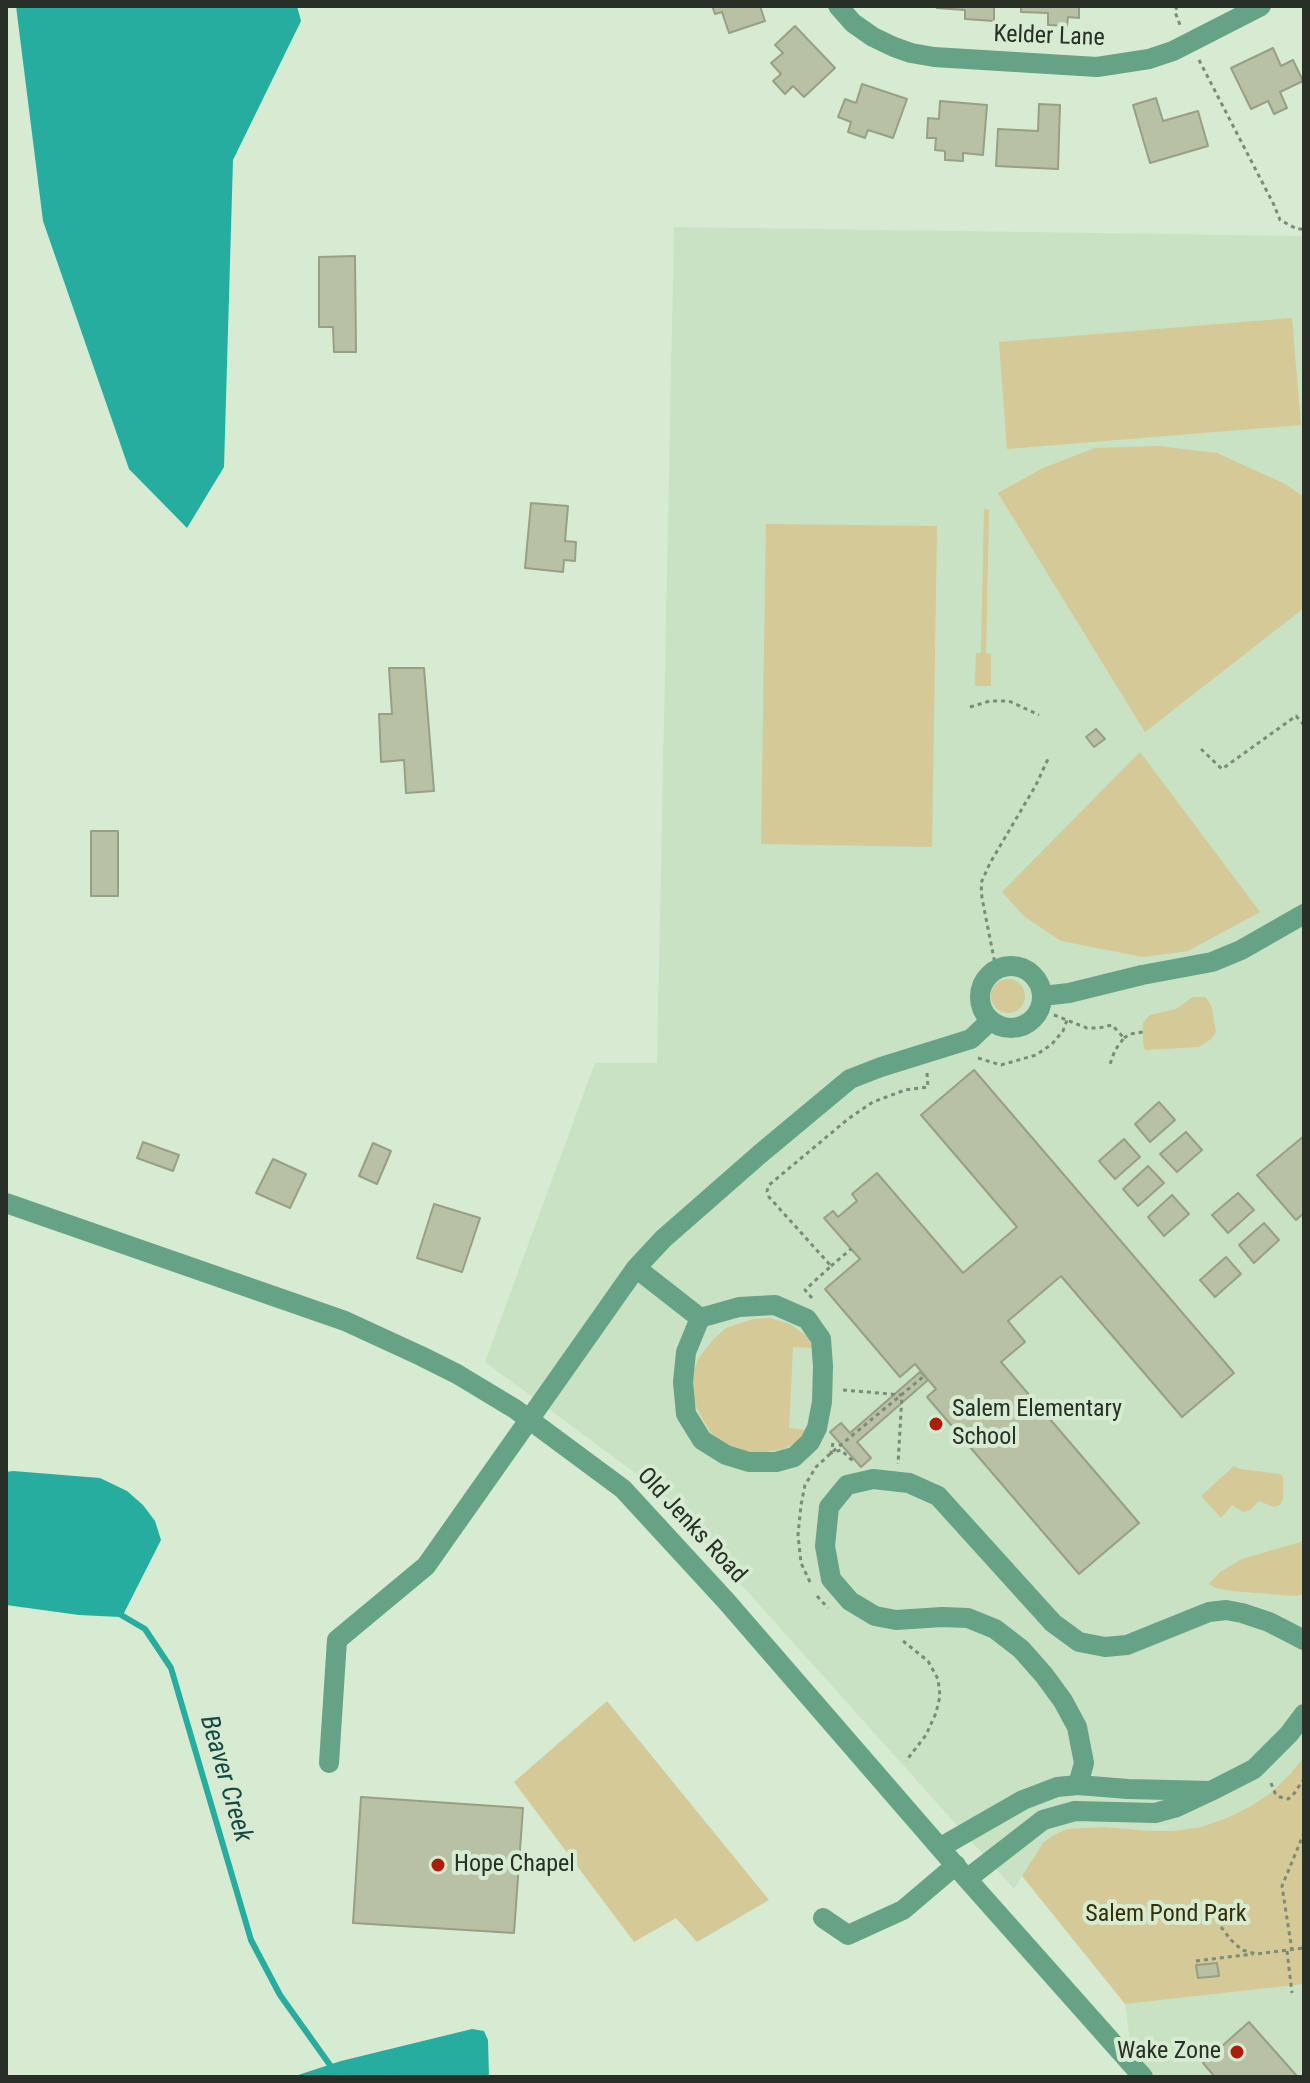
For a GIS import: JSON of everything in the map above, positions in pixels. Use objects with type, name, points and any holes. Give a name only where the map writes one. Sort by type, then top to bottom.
[{"type":"street","name":"Kelder Lane","points":[[838,6],[853,23],[873,37],[911,53],[1097,67],[1121,65],[1173,51],[1261,6]]},
{"type":"street","points":[[1041,1002],[1142,975],[1212,962],[1241,950],[1304,914]]},
{"type":"street","points":[[1007,965],[1018,966],[1035,977],[1040,986],[1041,1002],[1029,1023],[1019,1027],[999,1026],[983,1013],[979,993],[982,983],[996,969],[1007,965]]},
{"type":"street","points":[[329,1763],[337,1640],[426,1566],[636,1268],[665,1237],[850,1079],[971,1039],[990,1021]]},
{"type":"street","name":"Old Jenks Road","points":[[6,1203],[345,1321],[457,1374],[530,1420],[623,1489],[727,1602],[1143,2077]]},
{"type":"street","points":[[636,1268],[700,1318]]},
{"type":"street","points":[[775,1305],[807,1319],[821,1339],[822,1402],[817,1428],[810,1442],[794,1457],[776,1462],[749,1462],[726,1455],[702,1440],[686,1414],[683,1382],[686,1352],[700,1318],[739,1307],[775,1305]]},
{"type":"street","points":[[1078,1785],[1084,1763],[1077,1727],[1063,1701],[1021,1649],[995,1629],[968,1618],[896,1620],[875,1616],[850,1601],[831,1579],[825,1546],[829,1507],[847,1485],[873,1479],[909,1483],[938,1496],[1053,1623],[1079,1642],[1105,1647],[1127,1645],[1209,1612],[1226,1610],[1269,1622],[1304,1640]]},
{"type":"street","points":[[823,1918],[848,1935],[903,1910],[1043,1820],[1075,1811],[1155,1813],[1177,1807],[1254,1769],[1304,1714]]},
{"type":"street","points":[[941,1847],[1023,1800],[1057,1787],[1078,1785],[1211,1791]]},
{"type":"path","points":[[1177,6],[1175,12],[1183,31]]},
{"type":"path","points":[[1199,60],[1280,220],[1297,229],[1304,229]]},
{"type":"path","points":[[970,707],[990,701],[1009,701],[1039,715]]},
{"type":"path","points":[[1201,749],[1222,769],[1296,716],[1304,725]]},
{"type":"path","points":[[996,969],[981,883],[1048,759]]},
{"type":"path","points":[[1041,1002],[1067,1020],[1087,1028],[1112,1025],[1124,1038]]},
{"type":"path","points":[[967,1055],[1001,1065],[1036,1055],[1052,1044],[1063,1031],[1067,1020]]},
{"type":"path","points":[[1109,1067],[1115,1050],[1124,1038],[1143,1032]]},
{"type":"path","points":[[831,1266],[769,1197],[769,1185],[873,1102],[905,1090],[928,1087],[929,1064]]},
{"type":"path","points":[[814,1301],[805,1290],[851,1249]]},
{"type":"path","points":[[841,1445],[924,1376]]},
{"type":"path","points":[[839,1390],[902,1395]]},
{"type":"path","points":[[898,1467],[902,1395]]},
{"type":"path","points":[[833,1439],[831,1453],[841,1450],[853,1462],[868,1464]]},
{"type":"path","points":[[1271,1783],[1275,1793],[1288,1799],[1304,1779]]},
{"type":"path","points":[[1292,1993],[1282,1886],[1304,1833]]},
{"type":"path","points":[[1221,1927],[1242,1950],[1257,1954]]},
{"type":"path","points":[[1196,1961],[1304,1948]]},
{"type":"shaded area","points":[[674,227],[1304,236],[1304,1757],[1272,1792],[1229,1817],[1201,1827],[1173,1831],[1103,1827],[1067,1829],[1043,1843],[1014,1889],[653,1486],[485,1362],[595,1063],[657,1063]]},
{"type":"shaded area","points":[[1304,1984],[1304,2077],[1143,2077],[1133,2066],[1125,2004]]},
{"type":"green space","points":[[1292,318],[1301,425],[1007,449],[999,342]]},
{"type":"green space","points":[[1158,446],[1217,453],[1285,484],[1304,497],[1304,608],[1145,732],[998,493],[1043,468],[1095,448]]},
{"type":"green space","points":[[984,509],[989,510],[986,653],[991,654],[991,686],[975,686],[976,653],[981,653]]},
{"type":"green space","points":[[766,524],[937,526],[932,847],[761,844]]},
{"type":"green space","points":[[1140,752],[1260,912],[1188,951],[1143,957],[1061,941],[1025,917],[1002,892]]},
{"type":"green space","points":[[1008,979],[1020,984],[1025,996],[1020,1008],[1008,1013],[996,1008],[991,996],[996,984]]},
{"type":"green space","points":[[1193,997],[1206,997],[1212,1008],[1216,1032],[1211,1039],[1199,1047],[1145,1050],[1143,1023],[1150,1015],[1176,1009]]},
{"type":"green space","points":[[769,1318],[790,1324],[808,1337],[813,1348],[793,1347],[789,1428],[807,1430],[801,1440],[783,1449],[760,1453],[741,1451],[711,1433],[692,1398],[692,1376],[698,1359],[726,1328],[753,1319]]},
{"type":"green space","points":[[1234,1466],[1280,1474],[1283,1477],[1283,1499],[1280,1505],[1274,1507],[1259,1501],[1243,1512],[1232,1505],[1221,1518],[1201,1496]]},
{"type":"green space","points":[[1304,1541],[1304,1594],[1232,1591],[1209,1584],[1220,1572],[1242,1559]]},
{"type":"green space","points":[[607,1701],[769,1900],[697,1942],[676,1918],[634,1942],[514,1782]]},
{"type":"green space","name":"Salem Pond Park","points":[[1304,1757],[1304,1984],[1125,2004],[1022,1876],[1043,1843],[1067,1829],[1104,1827],[1173,1831],[1201,1827],[1229,1817],[1272,1792]]},
{"type":"water","points":[[16,6],[297,6],[301,21],[233,160],[224,467],[187,528],[129,469],[43,221]]},
{"type":"water","points":[[6,1472],[100,1478],[127,1491],[143,1505],[155,1521],[161,1540],[123,1615],[79,1615],[6,1605]]},
{"type":"water","points":[[472,2029],[484,2031],[488,2040],[489,2077],[292,2077],[341,2061]]},
{"type":"building","points":[[712,6],[760,6],[765,21],[729,33],[722,12],[715,14]]},
{"type":"building","points":[[937,6],[994,6],[994,21],[965,19],[965,10]]},
{"type":"building","points":[[1021,6],[1079,6],[1079,18],[1068,17],[1067,26],[1048,25],[1048,13],[1021,12]]},
{"type":"building","points":[[795,26],[835,68],[804,97],[793,86],[785,94],[773,81],[781,74],[771,63],[783,53],[775,45]]},
{"type":"building","points":[[1273,48],[1281,66],[1293,60],[1303,81],[1280,92],[1287,108],[1274,114],[1268,101],[1251,109],[1231,68]]},
{"type":"building","points":[[862,84],[907,99],[893,138],[868,130],[865,138],[848,132],[851,122],[838,117],[845,99],[856,103]]},
{"type":"building","points":[[1156,98],[1163,121],[1198,111],[1208,146],[1150,163],[1133,105]]},
{"type":"building","points":[[940,101],[987,105],[983,155],[963,153],[963,161],[945,160],[945,151],[935,150],[936,138],[927,138],[928,118],[939,119]]},
{"type":"building","points":[[1039,104],[1060,105],[1058,169],[996,166],[998,129],[1038,131]]},
{"type":"building","points":[[355,256],[356,352],[334,352],[333,327],[319,327],[319,257]]},
{"type":"building","points":[[531,503],[568,506],[565,541],[576,542],[575,561],[564,560],[563,572],[525,568]]},
{"type":"building","points":[[389,668],[424,668],[434,791],[406,793],[404,760],[381,762],[379,714],[392,714]]},
{"type":"building","points":[[1096,729],[1105,739],[1094,747],[1086,737]]},
{"type":"building","points":[[91,831],[118,831],[118,896],[91,896]]},
{"type":"building","points":[[974,1070],[1234,1373],[1182,1417],[1061,1276],[1008,1321],[1025,1342],[1001,1362],[1139,1523],[1079,1574],[927,1397],[936,1389],[915,1364],[900,1377],[825,1289],[860,1259],[824,1218],[833,1211],[838,1217],[857,1201],[852,1194],[877,1173],[963,1273],[1017,1227],[921,1115]]},
{"type":"building","points":[[1159,1102],[1175,1120],[1150,1142],[1135,1124]]},
{"type":"building","points":[[1186,1132],[1202,1150],[1177,1172],[1160,1154]]},
{"type":"building","points":[[1304,1136],[1304,1213],[1296,1220],[1257,1175]]},
{"type":"building","points":[[1124,1139],[1140,1157],[1115,1179],[1099,1161]]},
{"type":"building","points":[[143,1142],[179,1155],[173,1171],[137,1158]]},
{"type":"building","points":[[373,1143],[391,1151],[377,1184],[359,1176]]},
{"type":"building","points":[[273,1159],[306,1174],[290,1208],[256,1193]]},
{"type":"building","points":[[1148,1166],[1164,1183],[1138,1206],[1123,1189]]},
{"type":"building","points":[[1238,1193],[1254,1210],[1228,1233],[1212,1215]]},
{"type":"building","points":[[1172,1195],[1189,1214],[1164,1236],[1148,1217]]},
{"type":"building","points":[[434,1204],[480,1218],[462,1272],[417,1258]]},
{"type":"building","points":[[1264,1223],[1279,1240],[1254,1263],[1239,1245]]},
{"type":"building","points":[[1226,1257],[1241,1274],[1215,1297],[1200,1280]]},
{"type":"building","points":[[920,1372],[928,1380],[857,1442],[871,1458],[861,1467],[830,1432],[841,1423],[850,1433]]},
{"type":"building","name":"Hope Chapel","points":[[361,1797],[523,1808],[514,1933],[353,1923]]},
{"type":"building","points":[[1217,1963],[1219,1976],[1198,1978],[1196,1965]]},
{"type":"building","points":[[1249,2022],[1296,2075],[1294,2077],[1215,2077],[1203,2063]]},
{"type":"waterway","name":"Beaver Creek","points":[[116,1612],[145,1629],[171,1668],[251,1940],[280,1995],[330,2065],[334,2077]]},
{"type":"place","name":"Salem Elementary School","points":[[936,1424]]},
{"type":"place","name":"Hope Chapel","points":[[438,1865]]},
{"type":"place","name":"Wake Zone","points":[[1237,2052]]}]
